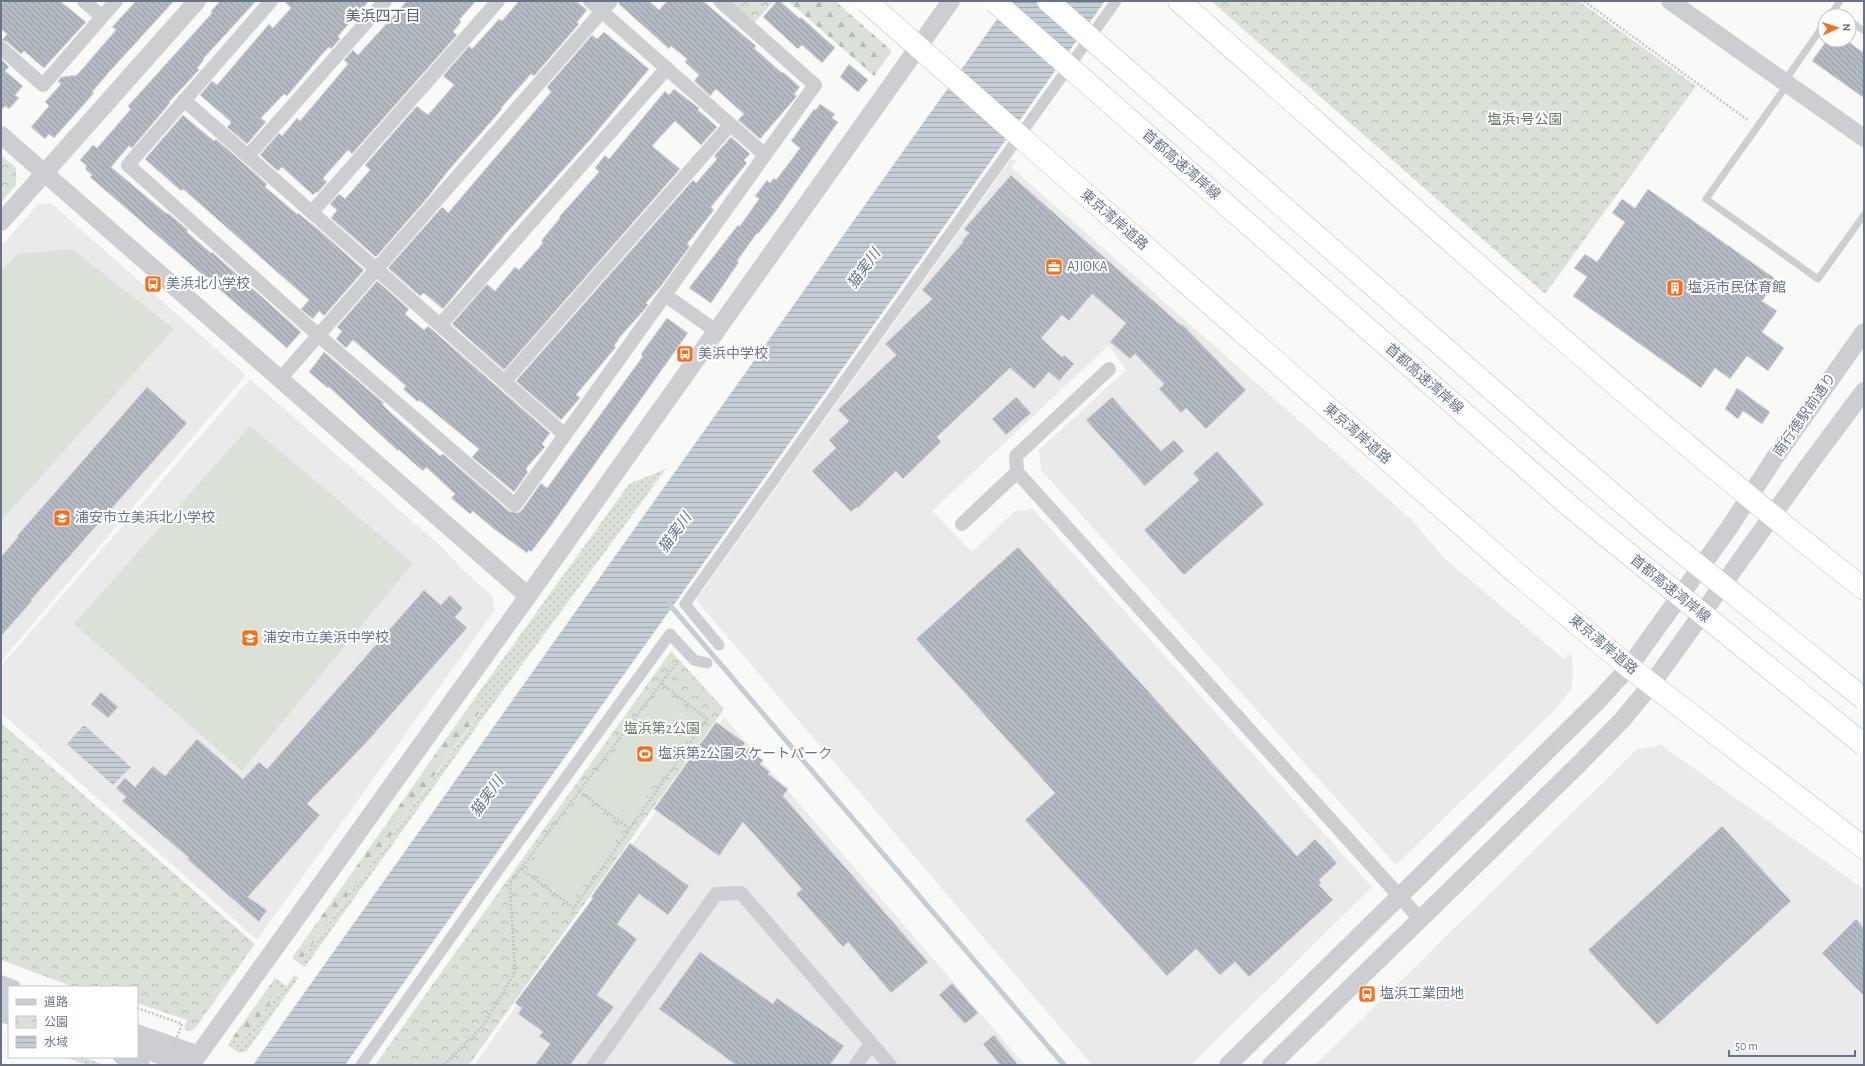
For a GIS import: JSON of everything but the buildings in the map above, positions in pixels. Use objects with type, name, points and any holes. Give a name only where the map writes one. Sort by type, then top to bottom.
[{"type":"highway","name":"東京湾岸道路","points":[[866,1],[1510,568],[1651,685],[1864,848]]},
{"type":"highway","name":"首都高速湾岸線","points":[[994,1],[1572,508],[1694,609],[1864,745]]},
{"type":"highway","points":[[1048,1],[1653,529],[1864,699]]},
{"type":"highway","points":[[1179,1],[1638,404],[1772,517],[1864,589]]},
{"type":"street","points":[[84,1],[102,17]]},
{"type":"street","points":[[1,48],[43,84],[116,1]]},
{"type":"street","points":[[1,222],[197,1]]},
{"type":"street","points":[[271,1],[128,164],[318,335],[515,505],[815,85],[720,1]]},
{"type":"street","points":[[248,156],[385,1]]},
{"type":"street","points":[[312,212],[498,1]]},
{"type":"street","points":[[590,1],[607,6],[667,68],[765,155]]},
{"type":"street","points":[[193,1061],[528,596],[951,1]]},
{"type":"street","points":[[719,645],[685,604],[1116,1]]},
{"type":"street","points":[[1670,1],[1786,83],[1862,133]]},
{"type":"street","points":[[281,378],[607,6]]},
{"type":"street","points":[[441,324],[667,68]]},
{"type":"street","points":[[184,100],[441,324],[565,435]]},
{"type":"street","points":[[505,381],[730,124]]},
{"type":"street","points":[[1,134],[528,596]]},
{"type":"street","points":[[665,295],[716,331]]},
{"type":"street","name":"南行徳駅前通り","points":[[1228,1065],[1599,700],[1629,667],[1864,332]]},
{"type":"street","points":[[1109,369],[1016,456],[1017,472],[1420,919]]},
{"type":"street","points":[[1271,1065],[1622,720],[1651,685],[1808,466],[1864,391]]},
{"type":"street","points":[[962,524],[1017,472]]},
{"type":"street","points":[[361,1065],[497,872],[670,634],[694,660],[707,663]]},
{"type":"street","points":[[594,1065],[716,894],[741,893],[890,1065]]},
{"type":"street","points":[[1,982],[11,986]]},
{"type":"street","points":[[138,1032],[193,1061]]},
{"type":"street","points":[[856,1065],[871,1044]]},
{"type":"street","points":[[138,1047],[193,1061]]},
{"type":"street","points":[[123,1058],[142,1065]]},
{"type":"lane","points":[[1817,35],[1757,127],[1706,199],[1818,280],[1864,215]]},
{"type":"path","points":[[1584,1],[1757,127]]},
{"type":"path","points":[[444,1065],[483,1026],[515,972],[510,883],[660,682],[686,651]]},
{"type":"path","points":[[521,870],[574,908],[707,719],[660,682]]},
{"type":"path","points":[[579,791],[630,829]]},
{"type":"path","points":[[138,1008],[182,1024],[174,1046]]},
{"type":"shaded area","points":[[1012,158],[1016,161],[1011,167],[1412,520],[1445,559],[1564,659],[1568,653],[1572,657],[1573,674],[1571,689],[1557,708],[1396,865],[1041,470],[1039,450],[1126,370],[1109,345],[932,511],[972,552],[1015,511],[1033,509],[1372,887],[1191,1065],[1092,1065],[696,600]]},
{"type":"shaded area","name":"浦安市立美浜北小学校","points":[[51,203],[246,375],[1,661],[1,247],[38,204]]},
{"type":"shaded area","name":"浦安市立美浜中学校","points":[[250,379],[444,549],[461,568],[492,596],[495,610],[257,940],[1,713],[1,666]]},
{"type":"shaded area","points":[[724,717],[1025,1065],[474,1065]]},
{"type":"shaded area","points":[[1661,745],[1864,889],[1864,1065],[1315,1065],[1636,750]]},
{"type":"green space","points":[[729,1],[774,1],[754,23]]},
{"type":"green space","points":[[788,1],[835,1],[892,51],[874,76]]},
{"type":"green space","name":"塩浜1号公園","points":[[1211,1],[1579,1],[1696,86],[1545,294]]},
{"type":"green space","points":[[1,155],[16,168],[16,185],[1,203]]},
{"type":"green space","points":[[72,249],[174,329],[1,521],[1,271],[17,254]]},
{"type":"green space","points":[[250,426],[413,563],[242,771],[74,624]]},
{"type":"green space","points":[[666,469],[490,708],[305,967],[299,963],[482,710],[472,702],[629,484]]},
{"type":"green space","name":"塩浜第2公園","points":[[671,651],[724,709],[469,1065],[375,1065]]},
{"type":"green space","name":"塩浜第2公園スケートパーク","points":[[660,689],[702,718],[629,820],[588,790]]},
{"type":"green space","points":[[472,702],[482,709],[299,963],[292,958]]},
{"type":"green space","points":[[1,723],[255,944],[194,1030],[188,1031],[184,1028],[187,1020],[138,1003],[138,986],[71,986],[1,960]]},
{"type":"green space","points":[[579,798],[623,830],[573,900],[529,867]]},
{"type":"green space","points":[[294,975],[298,978],[247,1051],[239,1053],[228,1045],[233,1037],[241,1043],[280,990],[271,984],[275,978],[287,986]]},
{"type":"green space","points":[[271,984],[280,990],[241,1043],[233,1037]]},
{"type":"green space","points":[[68,1058],[86,1058],[105,1065],[87,1065]]},
{"type":"water","name":"猫実川","points":[[1010,1],[1105,1],[345,1065],[253,1065]]},
{"type":"water","points":[[84,725],[131,767],[113,785],[67,744]]},
{"type":"waterway","points":[[669,604],[1064,1065]]},
{"type":"place","name":"AJIOKA","points":[[1054,267]]},
{"type":"place","name":"美浜北小学校","points":[[153,284]]},
{"type":"place","name":"塩浜市民体育館","points":[[1675,288]]},
{"type":"place","name":"美浜中学校","points":[[685,354]]},
{"type":"place","name":"浦安市立美浜北小学校","points":[[62,518]]},
{"type":"place","name":"浦安市立美浜中学校","points":[[250,638]]},
{"type":"place","name":"塩浜第2公園スケートパーク","points":[[645,754]]},
{"type":"place","name":"塩浜工業団地","points":[[1367,994]]},
{"type":"district","name":"美浜四丁目","points":[[383,16]]}]
